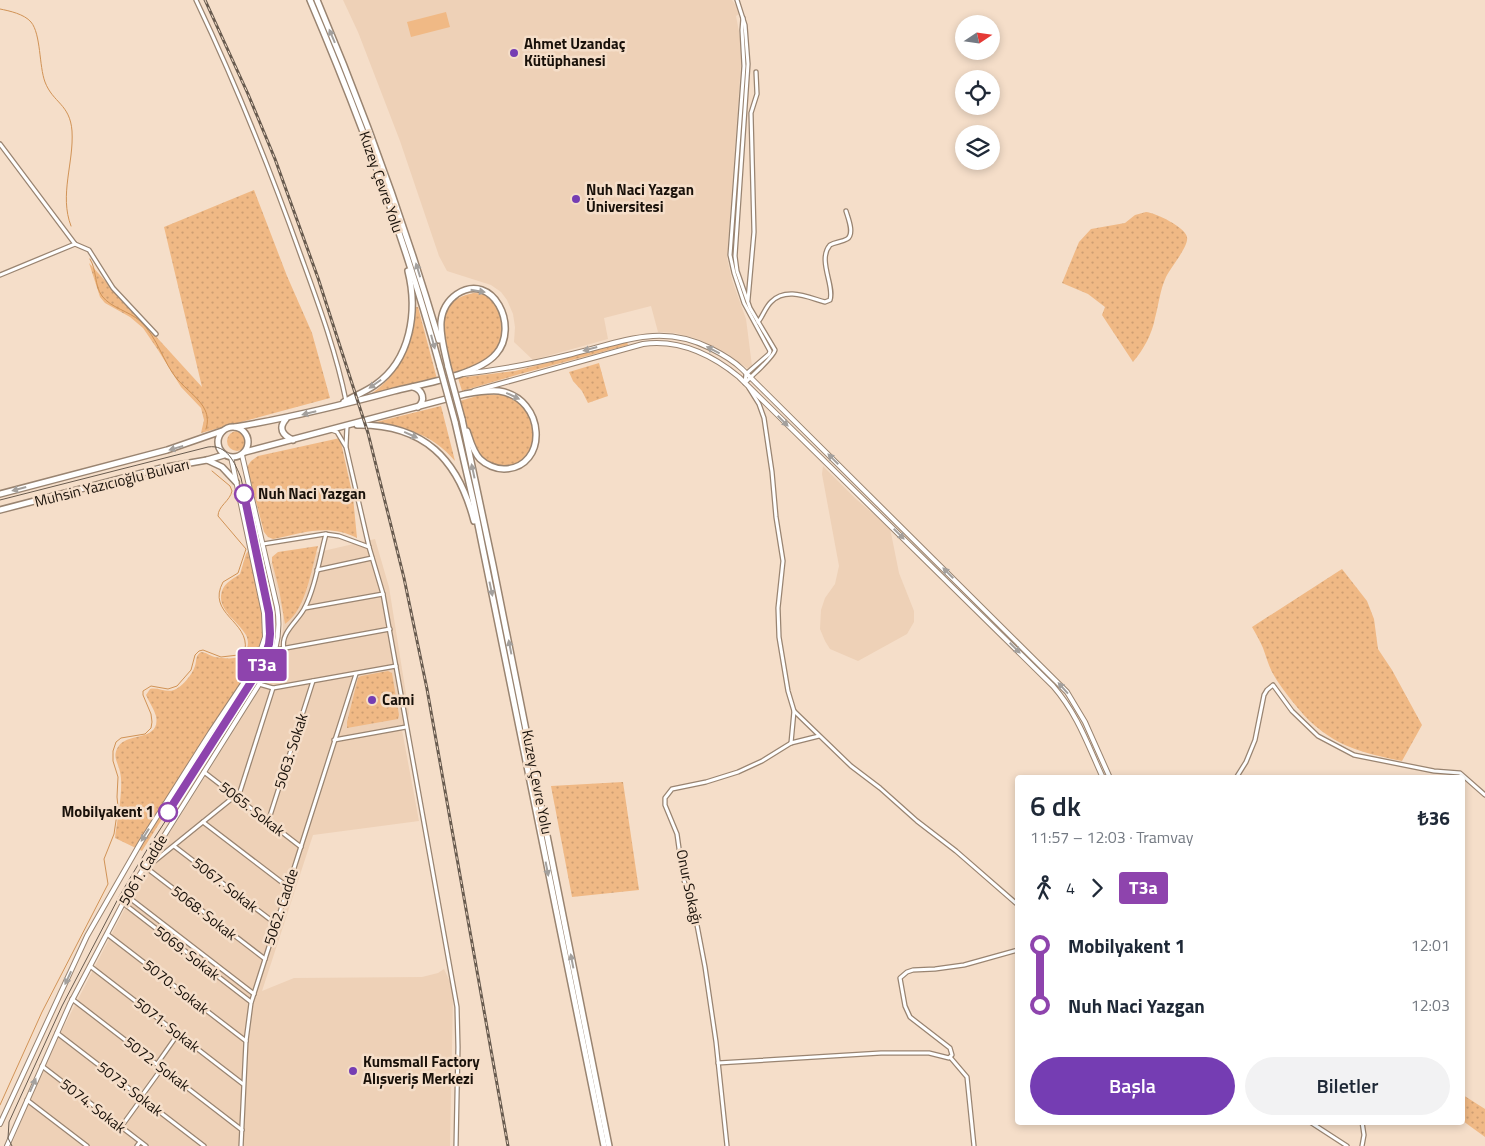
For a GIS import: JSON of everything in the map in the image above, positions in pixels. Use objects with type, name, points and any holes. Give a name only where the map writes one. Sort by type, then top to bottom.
[{"type":"highway","name":"Kuzey Çevre Yolu","points":[[310,0],[351,98],[392,210],[425,312],[455,422],[473,500],[604,1146]]},
{"type":"highway","name":"Kuzey Çevre Yolu","points":[[317,0],[374,142],[408,239],[448,367]]},
{"type":"highway","points":[[336,406],[374,386],[388,373],[403,350],[410,330],[414,304],[412,290],[392,210]]},
{"type":"highway","points":[[448,367],[441,324],[447,303],[461,292],[477,289],[493,296],[503,311],[506,338],[490,360],[458,375],[411,387],[336,406],[286,418],[227,428],[219,436],[218,445],[224,455],[231,457],[243,453],[346,426],[417,407],[465,394],[500,391],[522,401],[530,409],[535,424],[536,438],[532,452],[517,467],[502,469],[487,464],[475,452],[462,419],[448,367]]},
{"type":"highway","points":[[411,387],[418,389],[422,394],[422,400],[417,407]]},
{"type":"highway","points":[[286,418],[282,425],[282,431],[285,436],[293,440]]},
{"type":"highway","name":"Kuzey Çevre Yolu","points":[[462,419],[609,1146]]},
{"type":"highway","points":[[346,426],[372,426],[405,432],[422,440],[444,457],[455,472],[466,494],[486,566]]},
{"type":"highway","points":[[236,427],[243,430],[248,438],[248,447],[243,453]]},
{"type":"highway","name":"Muhsin Yazıcıoğlu Bulvarı","points":[[0,494],[168,450],[222,431]]},
{"type":"highway","name":"Muhsin Yazıcıoğlu Bulvarı","points":[[0,510],[161,468],[224,455]]},
{"type":"highway","points":[[207,460],[222,467],[236,482]]},
{"type":"street","points":[[196,0],[241,100],[283,204],[331,343],[346,401]]},
{"type":"street","points":[[737,0],[745,24],[748,64],[734,251],[737,271],[748,300],[774,352],[748,376]]},
{"type":"street","points":[[743,18],[744,66],[730,255],[744,303],[770,351],[748,376],[745,383]]},
{"type":"street","points":[[748,300],[754,238],[751,113],[757,94],[756,72]]},
{"type":"street","points":[[0,144],[75,244],[89,250],[113,288],[156,334]]},
{"type":"street","points":[[758,322],[771,302],[782,296],[794,294],[825,302],[830,300],[826,253],[830,245],[846,240],[850,236],[851,230],[846,211]]},
{"type":"street","points":[[0,275],[75,244]]},
{"type":"street","points":[[458,375],[505,369],[629,339],[658,335],[678,337],[707,346],[731,360],[1067,692],[1085,722],[1109,775]]},
{"type":"street","points":[[465,394],[507,380],[638,345],[653,343],[676,345],[704,354],[724,366],[745,383],[1053,686],[1078,720],[1102,775]]},
{"type":"street","points":[[745,383],[763,413],[772,472],[776,517],[783,561],[778,608],[779,637],[788,691],[794,711],[791,743]]},
{"type":"street","points":[[346,426],[346,447],[390,629],[457,1007],[456,1146]]},
{"type":"street","points":[[330,430],[338,432],[346,447]]},
{"type":"street","name":"5061. Cadde","points":[[7,1146],[26,1099],[72,999],[106,934],[127,896],[268,669],[275,650],[279,632],[278,613],[243,453]]},
{"type":"street","name":"5061. Cadde","points":[[0,1124],[87,936],[141,842],[259,659],[264,637],[264,613],[231,457]]},
{"type":"street","points":[[263,544],[326,534],[338,536],[369,547]]},
{"type":"street","points":[[284,649],[285,635],[304,608],[326,534]]},
{"type":"street","points":[[316,570],[372,558]]},
{"type":"street","points":[[304,608],[383,594]]},
{"type":"street","points":[[275,650],[390,629]]},
{"type":"street","points":[[259,684],[273,688],[396,666]]},
{"type":"street","name":"5062. Cadde","points":[[241,1146],[246,1040],[251,1002],[356,674]]},
{"type":"street","name":"5063. Sokak","points":[[268,822],[313,681]]},
{"type":"street","points":[[1238,775],[1255,740],[1264,695],[1273,685],[1292,711],[1318,736],[1354,755],[1434,771],[1460,773],[1462,775]]},
{"type":"street","points":[[145,867],[236,797],[273,688]]},
{"type":"street","points":[[794,711],[850,766],[880,788],[917,821],[956,851],[1015,903]]},
{"type":"street","points":[[334,740],[406,727]]},
{"type":"street","name":"Onur Sokağı","points":[[727,1146],[710,1000],[700,940],[683,877],[677,834],[665,805],[665,798],[672,789],[717,779],[746,769],[791,743],[820,736]]},
{"type":"street","name":"5065. Sokak","points":[[203,772],[301,846]]},
{"type":"street","points":[[1465,777],[1485,795]]},
{"type":"street","points":[[204,822],[288,887]]},
{"type":"street","name":"5067. Sokak","points":[[174,846],[276,924]]},
{"type":"street","name":"5068. Sokak","points":[[145,867],[265,959]]},
{"type":"street","name":"5069. Sokak","points":[[127,896],[254,994]]},
{"type":"street","name":"5069. Sokak","points":[[123,903],[251,1002]]},
{"type":"street","name":"5070. Sokak","points":[[106,934],[246,1040]]},
{"type":"street","points":[[950,1057],[952,1053],[950,1048],[908,1015],[904,1006],[900,978],[906,972],[912,970],[964,965],[1015,951]]},
{"type":"street","name":"5071. Sokak","points":[[89,966],[244,1085]]},
{"type":"street","name":"5072. Sokak","points":[[72,999],[242,1130]]},
{"type":"street","name":"5073. Sokak","points":[[57,1032],[204,1146]]},
{"type":"street","points":[[157,1064],[178,1034]]},
{"type":"street","points":[[718,1063],[880,1052],[929,1053],[946,1058],[950,1057]]},
{"type":"street","points":[[950,1057],[967,1077],[974,1146]]},
{"type":"street","name":"5074. Sokak","points":[[41,1066],[146,1146]]},
{"type":"street","points":[[122,1127],[162,1068]]},
{"type":"street","points":[[26,1099],[87,1146]]},
{"type":"street","points":[[0,1116],[6,1112]]},
{"type":"street","points":[[1315,1125],[1347,1146]]},
{"type":"street","points":[[1362,1125],[1364,1135],[1362,1146]]},
{"type":"street","points":[[138,1146],[140,1142]]},
{"type":"shaded area","name":"Nuh Naci Yazgan Üniversitesi","points":[[343,0],[732,0],[739,14],[736,16],[740,37],[741,64],[727,258],[732,280],[746,319],[752,366],[748,369],[728,354],[698,339],[675,333],[658,332],[651,306],[604,318],[608,339],[533,360],[514,342],[515,327],[513,314],[501,292],[491,285],[447,271],[439,256],[400,141],[358,32]]},
{"type":"shaded area","points":[[446,12],[450,27],[411,37],[407,22]]},
{"type":"shaded area","points":[[254,190],[287,276],[312,333],[330,398],[201,433],[204,420],[201,408],[181,387],[143,328],[130,317],[105,303],[100,297],[89,263],[202,387],[164,227]]},
{"type":"shaded area","points":[[1146,212],[1176,225],[1185,233],[1187,241],[1164,282],[1150,336],[1133,362],[1102,315],[1105,307],[1088,294],[1062,283],[1079,242],[1091,229],[1125,223],[1135,215]]},
{"type":"shaded area","points":[[474,293],[484,295],[497,307],[503,325],[503,335],[500,344],[491,357],[476,366],[453,373],[444,337],[445,314],[451,305],[460,298]]},
{"type":"shaded area","points":[[416,307],[418,307],[437,379],[368,396],[388,379],[403,358],[412,333]]},
{"type":"shaded area","points":[[627,342],[628,345],[462,391],[458,378],[515,371]]},
{"type":"shaded area","points":[[599,363],[608,396],[588,403],[569,372]]},
{"type":"shaded area","points":[[480,395],[507,396],[520,402],[528,413],[533,425],[534,438],[531,451],[524,460],[514,466],[494,466],[480,455],[473,443],[460,401]]},
{"type":"shaded area","points":[[441,406],[455,461],[437,444],[418,433],[372,423]]},
{"type":"shaded area","points":[[237,431],[244,434],[247,441],[244,448],[237,451],[230,448],[227,441],[230,434]]},
{"type":"shaded area","points":[[340,438],[353,497],[357,538],[347,533],[326,530],[305,532],[273,539],[268,537],[264,532],[247,467],[251,461],[258,456]]},
{"type":"shaded area","points":[[823,466],[856,499],[890,528],[899,573],[914,611],[914,622],[907,634],[858,661],[830,649],[820,629],[821,610],[825,598],[835,584],[839,566],[822,474]]},
{"type":"shaded area","points":[[375,539],[389,587],[409,713],[408,721],[402,730],[419,821],[313,835],[262,991],[294,978],[422,977],[438,973],[444,969],[450,982],[453,997],[450,1146],[11,1146],[45,1063],[137,885],[268,676],[280,650],[283,615],[271,563]]},
{"type":"shaded area","points":[[318,546],[303,599],[292,618],[285,624],[272,557],[278,552]]},
{"type":"shaded area","points":[[251,547],[268,623],[266,644],[259,664],[142,851],[115,838],[121,787],[120,772],[115,757],[116,751],[122,742],[153,730],[156,724],[156,716],[146,695],[150,689],[171,691],[180,686],[192,673],[197,657],[201,652],[215,657],[232,658],[242,655],[246,650],[248,643],[246,635],[227,612],[221,596],[225,585],[240,574],[246,554]]},
{"type":"shaded area","points":[[1342,569],[1367,601],[1374,619],[1378,649],[1392,670],[1422,725],[1402,761],[1368,753],[1340,743],[1316,726],[1292,701],[1277,680],[1252,627]]},
{"type":"shaded area","points":[[388,671],[392,673],[399,715],[398,719],[347,728],[358,678]]},
{"type":"shaded area","points":[[623,782],[639,890],[572,897],[551,786]]},
{"type":"shaded area","points":[[1465,1096],[1485,1109],[1485,1137],[1465,1122]]},
{"type":"waterway","points":[[0,9],[21,15],[31,22],[37,34],[45,82],[52,95],[65,109],[71,122],[72,143],[66,203],[71,226]]},
{"type":"waterway","points":[[90,259],[99,292],[110,304],[136,318],[146,328],[177,379],[203,406],[207,417],[206,429]]},
{"type":"waterway","points":[[0,1105],[42,1012],[108,884],[104,859],[114,834],[118,807],[118,777],[113,761],[113,751],[116,742],[121,738],[145,734],[151,728],[151,714],[143,691],[151,686],[168,689],[177,686],[191,670],[195,655],[199,651],[203,650],[221,657],[238,655],[245,650],[245,640],[224,610],[220,602],[219,593],[223,582],[238,573],[246,549],[218,516],[220,509],[232,491],[230,486],[212,471]]},
{"type":"tram line","points":[[0,500],[208,447],[220,448],[233,461],[241,478],[272,623],[271,644],[259,676],[148,848],[120,895],[62,1006],[9,1122],[8,1138],[12,1146]]},
{"type":"tram line","name":"T3a","points":[[168,812],[256,676],[269,644],[269,613],[244,494]]},
{"type":"railway","points":[[205,0],[275,159],[318,278],[368,433],[404,578],[427,689],[508,1146]]},
{"type":"place","name":"Ahmet Uzandaç Kütüphanesi","points":[[514,53]]},
{"type":"place","name":"Nuh Naci Yazgan Üniversitesi","points":[[576,199]]},
{"type":"place","name":"Nuh Naci Yazgan","points":[[244,494]]},
{"type":"place","name":"Cami","points":[[372,700]]},
{"type":"place","name":"Mobilyakent 1","points":[[168,812]]},
{"type":"place","name":"Kumsmall Factory Alışveriş Merkezi","points":[[353,1071]]}]
